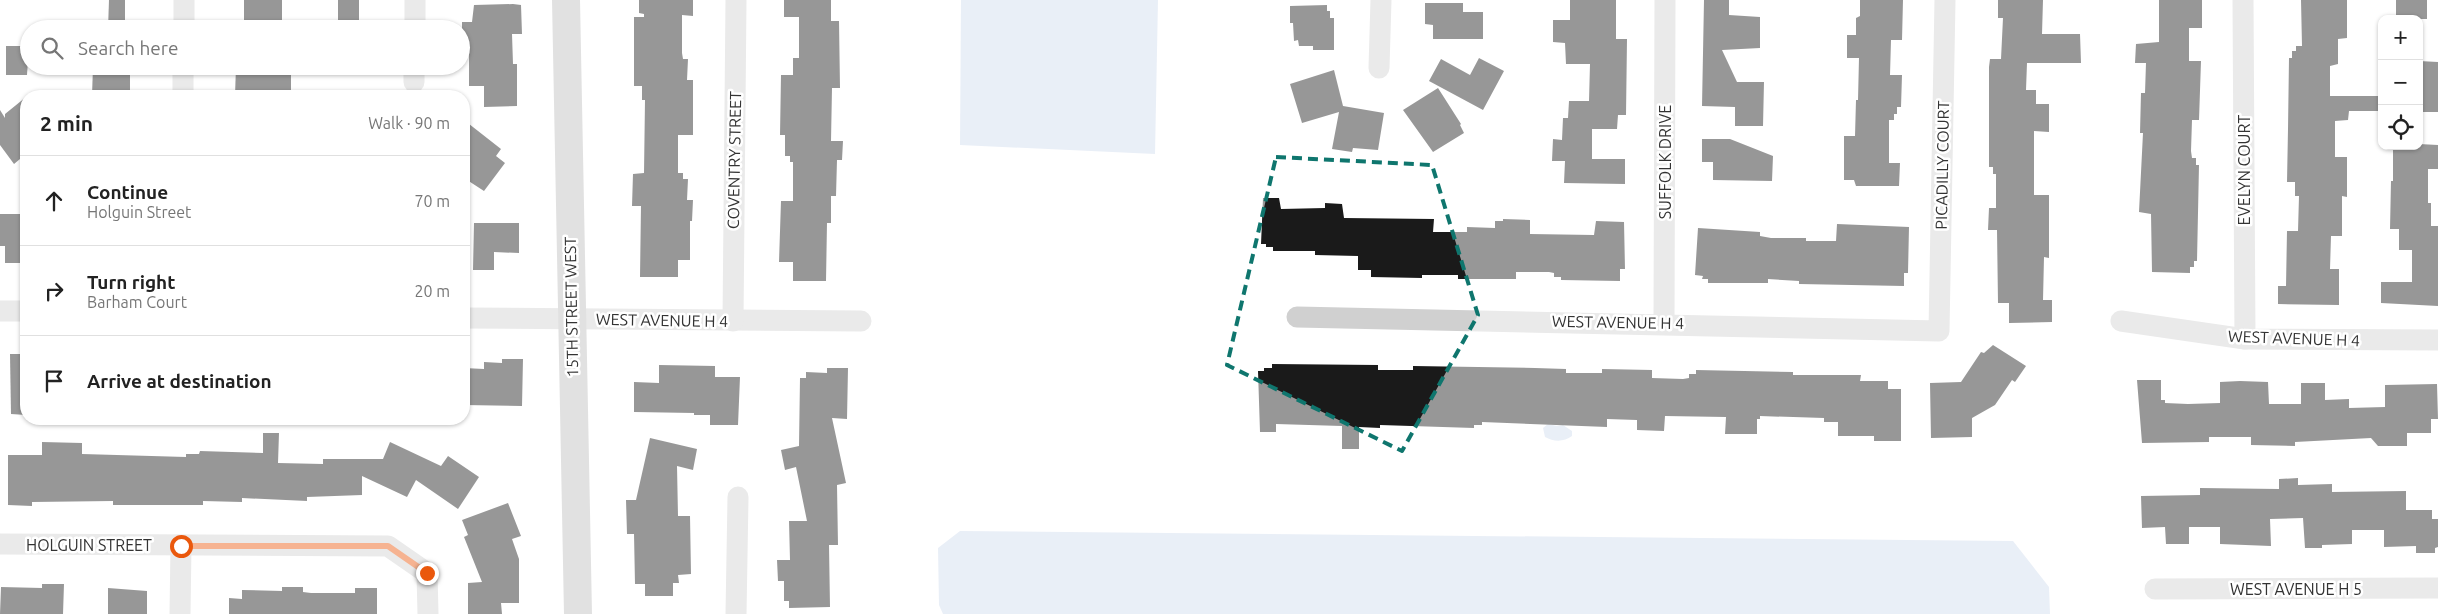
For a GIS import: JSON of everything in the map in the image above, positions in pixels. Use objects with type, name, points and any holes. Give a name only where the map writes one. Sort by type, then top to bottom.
[{"type":"street","points":[[184,0],[184,20]]},
{"type":"street","points":[[415,0],[415,20]]},
{"type":"street","name":"15TH STREET WEST","points":[[566,0],[578,614]]},
{"type":"street","name":"COVENTRY STREET","points":[[733,321],[736,0]]},
{"type":"street","points":[[1379,68],[1381,0]]},
{"type":"street","name":"SUFFOLK DRIVE","points":[[1664,323],[1665,0]]},
{"type":"street","name":"PICADILLY COURT","points":[[1939,331],[1945,0]]},
{"type":"street","name":"EVELYN COURT","points":[[2243,0],[2245,339]]},
{"type":"street","points":[[183,90],[184,75]]},
{"type":"street","points":[[0,311],[20,311]]},
{"type":"street","name":"WEST AVENUE H 4","points":[[1297,317],[1664,323],[1939,331]]},
{"type":"street","name":"WEST AVENUE H 4","points":[[470,318],[861,321]]},
{"type":"street","name":"WEST AVENUE H 4","points":[[2121,320],[2245,339],[2438,340]]},
{"type":"street","points":[[736,614],[738,497]]},
{"type":"street","name":"HOLGUIN STREET","points":[[0,544],[388,546],[427,573],[428,614]]},
{"type":"street","points":[[180,614],[181,546]]},
{"type":"street","name":"WEST AVENUE H 5","points":[[2155,589],[2438,588]]},
{"type":"highlighted area","points":[[1276,157],[1432,165],[1478,315],[1402,451],[1227,365]]},
{"type":"water","points":[[961,0],[1158,0],[1155,154],[960,145]]},
{"type":"water","points":[[1548,424],[1563,425],[1572,431],[1572,436],[1559,441],[1545,437],[1543,428]]},
{"type":"water","points":[[960,531],[2013,541],[2049,587],[2050,614],[943,614],[939,605],[938,548]]},
{"type":"building","points":[[109,0],[125,0],[125,20],[108,20]]},
{"type":"building","points":[[244,0],[282,0],[282,20],[244,20]]},
{"type":"building","points":[[338,0],[359,0],[359,20],[338,20]]},
{"type":"building","points":[[639,0],[693,0],[693,16],[682,15],[682,53],[683,59],[688,59],[687,80],[693,80],[693,135],[678,135],[678,173],[683,173],[683,179],[688,179],[687,200],[693,200],[692,221],[690,221],[690,260],[678,260],[678,277],[640,277],[641,206],[632,206],[633,174],[644,173],[645,100],[642,100],[642,86],[634,86],[634,17],[644,17],[644,14],[639,13]]},
{"type":"building","points":[[784,0],[831,0],[831,21],[839,21],[840,88],[832,88],[831,141],[843,141],[842,160],[837,160],[836,196],[831,196],[831,223],[827,223],[826,281],[793,281],[793,262],[779,262],[781,201],[793,201],[793,162],[790,162],[790,156],[785,156],[785,135],[780,135],[781,75],[793,75],[793,58],[799,58],[799,17],[784,17]]},
{"type":"building","points":[[1570,0],[1616,0],[1616,39],[1627,39],[1626,115],[1618,115],[1617,129],[1592,129],[1592,159],[1625,159],[1625,184],[1564,183],[1565,161],[1552,161],[1553,139],[1562,140],[1563,118],[1568,118],[1569,101],[1589,101],[1590,64],[1566,64],[1565,43],[1553,42],[1553,20],[1570,20]]},
{"type":"building","points":[[1704,0],[1729,0],[1729,15],[1760,17],[1760,48],[1722,50],[1737,82],[1764,82],[1763,126],[1735,126],[1735,107],[1702,106]]},
{"type":"building","points":[[1860,0],[1903,0],[1902,40],[1891,40],[1890,75],[1902,75],[1901,107],[1897,107],[1897,114],[1894,114],[1894,120],[1889,120],[1889,163],[1900,163],[1899,186],[1856,186],[1854,180],[1844,180],[1844,136],[1855,136],[1859,58],[1847,58],[1847,35],[1856,35],[1856,18],[1860,16]]},
{"type":"building","points":[[1998,0],[2043,0],[2042,34],[2080,34],[2081,63],[2027,63],[2026,90],[2036,90],[2036,104],[2049,104],[2049,132],[2034,131],[2034,195],[2049,195],[2049,258],[2044,257],[2043,300],[2052,300],[2052,322],[2009,323],[2009,303],[1998,303],[1997,230],[1988,230],[1989,208],[1996,208],[1996,174],[1993,174],[1993,167],[1989,167],[1989,67],[1990,59],[2001,59],[2003,18],[1998,18]]},
{"type":"building","points":[[2159,0],[2202,0],[2202,28],[2189,28],[2189,61],[2201,61],[2199,120],[2192,120],[2191,151],[2192,158],[2196,158],[2196,165],[2199,165],[2197,261],[2194,261],[2194,267],[2190,267],[2190,273],[2152,272],[2151,214],[2139,212],[2143,133],[2140,133],[2141,93],[2145,93],[2146,63],[2135,63],[2136,44],[2159,42]]},
{"type":"building","points":[[2301,0],[2347,0],[2347,38],[2338,39],[2338,64],[2330,66],[2330,96],[2378,96],[2378,111],[2349,111],[2348,120],[2335,121],[2335,157],[2347,157],[2347,197],[2342,196],[2342,236],[2331,236],[2330,269],[2339,269],[2339,305],[2278,304],[2278,286],[2286,286],[2287,231],[2298,231],[2299,196],[2295,196],[2295,182],[2287,182],[2289,58],[2292,58],[2292,51],[2296,51],[2296,46],[2302,46]]},
{"type":"building","points":[[2396,0],[2427,0],[2427,19],[2423,19],[2423,15],[2396,15]]},
{"type":"building","points":[[1425,3],[1463,3],[1463,12],[1483,12],[1483,39],[1433,39],[1433,25],[1425,24]]},
{"type":"building","points":[[474,5],[521,5],[522,34],[512,34],[513,64],[517,64],[517,106],[484,107],[484,86],[469,86],[470,22],[472,22]]},
{"type":"building","points":[[1327,5],[1327,11],[1330,11],[1330,18],[1334,18],[1334,50],[1313,50],[1313,46],[1299,46],[1298,40],[1294,41],[1293,23],[1290,23],[1290,6]]},
{"type":"building","points":[[6,46],[20,46],[20,75],[6,75]]},
{"type":"building","points":[[1479,58],[1504,71],[1483,110],[1429,81],[1441,59],[1470,75]]},
{"type":"building","points":[[2423,61],[2438,62],[2438,112],[2423,112]]},
{"type":"building","points":[[1334,70],[1343,106],[1384,113],[1378,150],[1353,148],[1352,152],[1332,149],[1339,112],[1302,123],[1290,84]]},
{"type":"building","points":[[93,75],[130,75],[130,90],[92,90]]},
{"type":"building","points":[[236,75],[291,75],[291,90],[235,90]]},
{"type":"building","points":[[1438,88],[1461,124],[1464,133],[1433,152],[1403,110]]},
{"type":"building","points":[[20,102],[20,159],[14,164],[0,145],[0,110],[5,118],[5,114]]},
{"type":"building","points":[[470,125],[501,149],[496,156],[505,163],[484,191],[470,182]]},
{"type":"building","points":[[1702,139],[1730,139],[1773,156],[1772,181],[1713,180],[1713,162],[1702,162]]},
{"type":"building","points":[[2423,144],[2438,145],[2438,169],[2428,169],[2428,203],[2431,203],[2431,226],[2438,226],[2438,306],[2381,303],[2381,282],[2412,282],[2412,250],[2399,250],[2399,229],[2390,229],[2391,181],[2393,181],[2393,150],[2423,150]]},
{"type":"building","points":[[1263,198],[1279,198],[1281,209],[1325,208],[1325,203],[1342,204],[1344,218],[1434,219],[1433,232],[1467,232],[1467,227],[1495,228],[1495,221],[1503,221],[1503,219],[1530,220],[1530,234],[1594,235],[1596,221],[1624,222],[1625,269],[1620,269],[1620,281],[1561,280],[1561,277],[1554,277],[1554,273],[1549,272],[1516,272],[1516,279],[1458,279],[1458,275],[1422,275],[1422,278],[1371,277],[1371,270],[1358,270],[1358,256],[1315,255],[1315,251],[1273,251],[1273,247],[1266,247],[1266,244],[1261,244]]},
{"type":"building","points":[[0,214],[20,214],[20,263],[5,263],[5,246],[0,246]]},
{"type":"building","points":[[474,223],[519,223],[519,253],[494,252],[494,270],[473,270]]},
{"type":"building","points":[[1837,224],[1909,227],[1908,273],[1904,273],[1904,286],[1799,284],[1799,281],[1768,279],[1768,283],[1708,283],[1708,279],[1702,279],[1703,276],[1695,275],[1698,228],[1760,232],[1760,236],[1771,238],[1806,238],[1806,241],[1836,241]]},
{"type":"building","points":[[1993,345],[2026,366],[2015,382],[2012,380],[1995,405],[1972,418],[1972,437],[1931,438],[1930,383],[1961,382],[1981,352],[1984,353]]},
{"type":"building","points":[[10,354],[20,354],[20,415],[11,414]]},
{"type":"building","points":[[502,359],[523,359],[522,406],[470,405],[470,368],[484,369],[484,362],[502,363]]},
{"type":"building","points":[[1272,364],[1378,365],[1378,370],[1413,370],[1413,366],[1535,368],[1566,369],[1566,373],[1602,373],[1602,369],[1652,370],[1652,378],[1683,379],[1689,378],[1689,374],[1696,374],[1696,370],[1793,372],[1793,375],[1861,375],[1860,381],[1888,381],[1888,389],[1901,389],[1901,441],[1874,441],[1874,436],[1838,436],[1838,422],[1824,422],[1824,418],[1760,416],[1760,419],[1757,419],[1757,434],[1725,434],[1726,417],[1665,416],[1664,431],[1637,430],[1637,420],[1607,419],[1607,427],[1482,422],[1482,425],[1474,425],[1474,428],[1380,425],[1380,428],[1359,427],[1359,449],[1342,449],[1342,426],[1276,424],[1276,432],[1260,432],[1258,371],[1264,371],[1264,368],[1272,368]]},
{"type":"building","points":[[659,365],[715,366],[715,377],[740,377],[738,425],[710,425],[710,415],[694,415],[694,413],[634,412],[634,382],[659,383]]},
{"type":"building","points":[[827,368],[848,368],[847,419],[832,418],[846,483],[837,485],[838,545],[829,545],[830,607],[789,608],[789,601],[784,601],[784,581],[778,581],[777,560],[790,560],[789,521],[807,521],[796,467],[785,470],[781,450],[799,446],[800,378],[806,378],[806,372],[827,373]]},
{"type":"building","points":[[2137,380],[2161,380],[2161,400],[2165,400],[2165,403],[2188,404],[2220,403],[2220,382],[2240,381],[2268,382],[2269,404],[2301,404],[2301,383],[2325,383],[2325,400],[2349,399],[2349,408],[2385,407],[2385,385],[2437,384],[2438,419],[2431,419],[2431,433],[2407,433],[2407,446],[2378,446],[2371,438],[2295,442],[2295,446],[2251,445],[2251,437],[2209,437],[2209,442],[2142,443]]},
{"type":"building","points":[[263,433],[279,433],[278,463],[323,464],[323,459],[383,459],[390,442],[441,466],[448,456],[479,477],[458,509],[416,480],[407,497],[362,476],[362,495],[307,497],[307,501],[242,498],[242,502],[203,501],[203,505],[113,505],[113,501],[32,502],[32,506],[8,505],[8,455],[42,455],[42,442],[82,443],[82,454],[186,457],[186,454],[199,454],[200,451],[263,453]]},
{"type":"building","points":[[650,438],[697,449],[693,470],[677,466],[678,516],[690,516],[691,574],[678,575],[679,583],[673,583],[673,596],[645,596],[645,584],[635,584],[634,534],[627,534],[626,500],[636,500]]},
{"type":"building","points":[[2298,478],[2298,485],[2332,484],[2332,492],[2406,491],[2406,510],[2432,510],[2432,519],[2438,519],[2438,547],[2435,548],[2435,553],[2416,553],[2416,546],[2384,547],[2384,530],[2352,530],[2352,544],[2322,545],[2322,548],[2305,548],[2303,518],[2270,519],[2271,546],[2220,544],[2220,527],[2189,527],[2189,544],[2166,544],[2165,527],[2142,528],[2141,496],[2200,495],[2200,488],[2279,489],[2279,479]]},
{"type":"building","points":[[508,503],[521,536],[512,539],[519,559],[519,603],[501,603],[502,614],[468,614],[468,583],[482,582],[464,537],[468,535],[462,520]]},
{"type":"building","points":[[42,584],[64,584],[63,614],[0,614],[1,587],[42,588]]},
{"type":"building","points":[[282,587],[303,587],[303,592],[311,593],[355,593],[355,588],[377,588],[377,614],[229,614],[229,598],[242,599],[242,590],[282,591]]},
{"type":"building","points":[[108,588],[147,591],[147,614],[108,614]]},
{"type":"route","points":[[181,546],[388,546],[427,573]]}]
